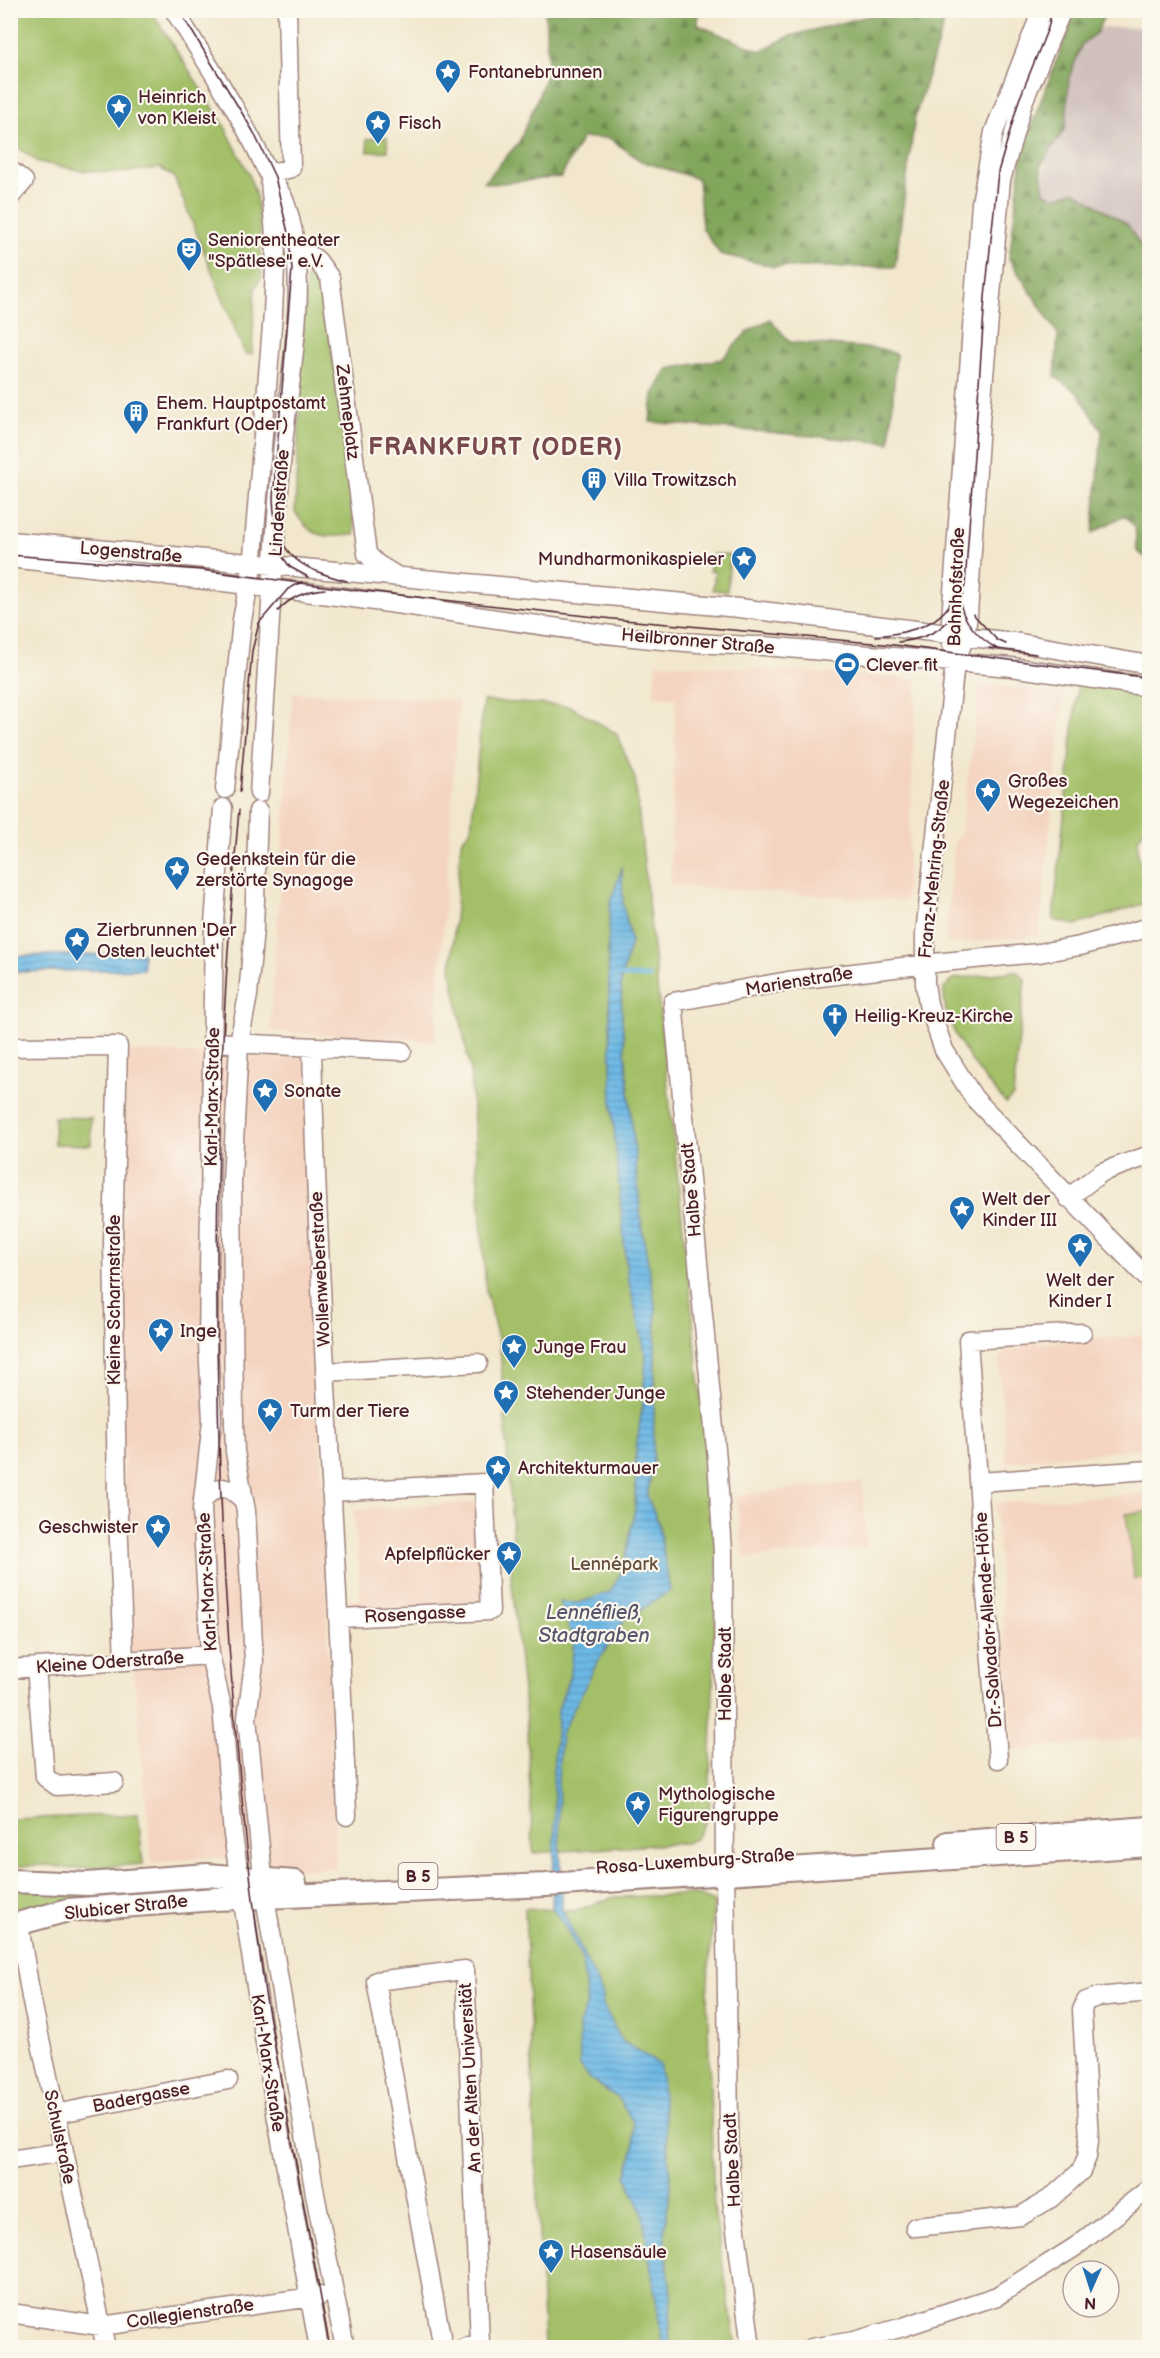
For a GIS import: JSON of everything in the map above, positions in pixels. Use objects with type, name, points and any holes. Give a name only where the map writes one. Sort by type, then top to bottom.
[{"type":"main road","name":"Rosa-Luxemburg-Straße","points":[[725,1866],[1149,1828]]},
{"type":"main road","name":"Rosa-Luxemburg-Straße","points":[[241,1888],[265,1889],[582,1875],[1149,1845]]},
{"type":"main road","name":"Slubicer Straße","points":[[10,1881],[87,1884],[207,1875],[241,1888]]},
{"type":"main road","name":"Slubicer Straße","points":[[15,1925],[68,1910],[241,1888]]},
{"type":"street","name":"Lindenstraße","points":[[174,10],[254,140],[269,174],[285,201],[297,246],[298,273],[294,341],[282,454],[272,587]]},
{"type":"street","points":[[269,174],[291,168],[287,10]]},
{"type":"street","name":"Bahnhofstraße","points":[[955,663],[981,203],[994,132],[1042,10]]},
{"type":"street","name":"Bahnhofstraße","points":[[958,635],[969,615],[980,422],[1001,180],[1023,102],[1058,14]]},
{"type":"street","name":"Lindenstraße","points":[[249,584],[276,278],[269,174]]},
{"type":"street","points":[[10,197],[17,176]]},
{"type":"street","name":"Zehmeplatz","points":[[297,246],[317,260],[330,278],[367,555],[399,577]]},
{"type":"street","name":"Logenstraße","points":[[10,541],[252,562]]},
{"type":"street","name":"Logenstraße","points":[[10,558],[249,584]]},
{"type":"street","name":"Heilbronner Straße","points":[[252,562],[274,566],[739,608],[958,635],[1149,665]]},
{"type":"street","points":[[225,789],[242,620],[249,584]]},
{"type":"street","name":"Heilbronner Straße","points":[[249,584],[597,632],[726,645],[764,646],[1011,667],[1149,687]]},
{"type":"street","name":"Karl-Marx-Straße","points":[[272,587],[254,929],[248,995],[239,1043],[232,1181],[235,1452],[244,1501],[254,1663],[247,1718],[265,1889],[293,2068],[345,2348]]},
{"type":"street","name":"Franz-Mehring-Straße","points":[[955,663],[926,934],[925,964],[928,1004],[944,1050],[960,1078],[1003,1130],[1149,1281]]},
{"type":"street","name":"Karl-Marx-Straße","points":[[224,808],[214,923],[208,1342],[212,1421],[203,1500],[210,1655],[222,1707],[233,1835],[277,2119],[320,2348]]},
{"type":"street","name":"Marienstraße","points":[[673,1002],[788,981],[1039,953],[1080,946],[1149,927]]},
{"type":"street","name":"Halbe Stadt","points":[[673,1002],[717,1460],[723,1552],[730,2183],[750,2348]]},
{"type":"street","points":[[212,1042],[402,1051]]},
{"type":"street","name":"Kleine Scharrnstraße","points":[[10,1047],[118,1046],[113,1241],[116,1461],[124,1660]]},
{"type":"street","name":"Wollenweberstraße","points":[[312,1047],[325,1372],[340,1618],[347,1816]]},
{"type":"street","points":[[1068,1198],[1102,1172],[1149,1155]]},
{"type":"street","name":"Dr.-Salvador-Allende-Höhe","points":[[998,1759],[968,1340],[1082,1333]]},
{"type":"street","points":[[325,1372],[478,1363]]},
{"type":"street","points":[[979,1482],[1149,1470]]},
{"type":"street","name":"Rosengasse","points":[[331,1492],[484,1483],[490,1611],[340,1618]]},
{"type":"street","points":[[203,1500],[215,1489],[225,1488],[234,1491],[244,1501]]},
{"type":"street","name":"Kleine Oderstraße","points":[[10,1669],[210,1655]]},
{"type":"street","points":[[36,1667],[45,1777],[57,1786],[114,1782]]},
{"type":"street","name":"Schulstraße","points":[[15,1925],[106,2348]]},
{"type":"street","name":"An der Alten Universität","points":[[443,2348],[376,1981],[465,1970],[480,2344],[464,2348]]},
{"type":"street","points":[[915,2227],[1021,2216],[1051,2198],[1067,2185],[1081,2170],[1087,2157],[1089,2140],[1082,2010],[1086,2001],[1097,1997],[1149,1992]]},
{"type":"street","name":"Badergasse","points":[[55,2114],[228,2080]]},
{"type":"street","points":[[10,2160],[63,2152]]},
{"type":"street","points":[[811,2348],[903,2327],[997,2296],[1075,2247],[1149,2188]]},
{"type":"street","name":"Collegienstraße","points":[[10,2313],[101,2326],[334,2294]]},
{"type":"shaded area","points":[[1149,27],[1149,288],[1040,224],[1047,147],[1083,28]]},
{"type":"shaded area","points":[[656,663],[917,679],[906,901],[670,886],[676,698],[653,696]]},
{"type":"shaded area","points":[[980,685],[1064,693],[1039,936],[952,944],[945,940],[955,838],[960,837]]},
{"type":"shaded area","points":[[293,693],[459,700],[435,1042],[270,1031]]},
{"type":"shaded area","points":[[126,1051],[307,1058],[336,1868],[301,1869],[210,1857],[152,1863],[131,1649],[120,1356]]},
{"type":"shaded area","points":[[1149,1335],[1149,1448],[1006,1462],[999,1359],[1005,1351],[1021,1349],[1021,1344]]},
{"type":"shaded area","points":[[862,1482],[867,1548],[744,1558],[736,1495]]},
{"type":"shaded area","points":[[1149,1493],[1149,1738],[1013,1750],[995,1503]]},
{"type":"shaded area","points":[[478,1502],[484,1603],[349,1611],[348,1601],[360,1600],[354,1510]]},
{"type":"green space","points":[[11,10],[151,11],[223,123],[249,174],[256,196],[260,225],[262,277],[255,288],[252,354],[245,354],[174,177],[160,168],[120,173],[79,170],[38,162],[11,142]]},
{"type":"green space","points":[[1076,10],[1106,11],[1097,32],[1082,44],[1069,78],[1066,127],[1041,165],[1044,193],[1055,197],[1075,191],[1128,225],[1149,260],[1149,560],[1137,551],[1135,527],[1124,515],[1093,533],[1102,431],[1078,393],[1055,377],[1058,334],[1009,259],[1023,147]]},
{"type":"green space","points":[[545,11],[698,11],[698,25],[760,51],[790,36],[888,11],[945,20],[915,117],[895,267],[775,267],[720,254],[702,228],[698,179],[641,161],[609,138],[582,138],[561,177],[492,184],[484,182],[519,142],[537,100],[548,69]]},
{"type":"green space","points":[[387,137],[388,151],[368,152],[367,139]]},
{"type":"green space","points":[[308,276],[318,279],[324,286],[355,535],[320,535],[308,528],[295,512],[305,282]]},
{"type":"green space","points":[[770,319],[790,342],[882,349],[896,354],[890,443],[650,422],[653,394],[668,369],[722,359],[747,332]]},
{"type":"green space","points":[[713,554],[730,555],[727,591],[713,590],[715,571],[709,571]]},
{"type":"green space","points":[[1078,683],[1149,693],[1149,823],[1138,839],[1138,855],[1149,879],[1149,902],[1076,925],[1053,920]]},
{"type":"green space","name":"Lennépark","points":[[483,701],[570,706],[616,733],[635,778],[717,1562],[709,1817],[695,1839],[685,1843],[533,1853],[527,1730],[511,1575],[513,1540],[500,1346],[486,1292],[470,1069],[451,970],[461,841],[471,829]]},
{"type":"green space","points":[[1016,971],[1025,979],[1013,1096],[1006,1103],[975,1066],[955,1034],[944,1002],[944,988],[954,979]]},
{"type":"green space","points":[[54,1117],[91,1118],[91,1145],[54,1144]]},
{"type":"green space","points":[[1149,1511],[1149,1577],[1134,1579],[1126,1514]]},
{"type":"green space","points":[[138,1814],[143,1864],[71,1869],[49,1865],[13,1866],[11,1819]]},
{"type":"green space","points":[[10,1887],[106,1891],[106,1894],[66,1903],[11,1920]]},
{"type":"green space","points":[[696,1895],[714,1902],[707,1995],[714,2209],[736,2347],[544,2347],[525,1908],[574,1911],[614,1897]]},
{"type":"water","name":"Lennéfließ, Stadtgraben","points":[[622,867],[623,904],[631,942],[621,980],[622,1019],[642,1228],[656,1309],[653,1463],[647,1496],[658,1522],[670,1591],[624,1620],[597,1663],[561,1734],[558,1778],[562,1909],[602,1993],[602,2003],[622,2041],[660,2065],[671,2187],[664,2231],[671,2294],[669,2347],[659,2347],[662,2339],[642,2211],[626,2177],[634,2147],[633,2122],[618,2098],[592,2081],[580,2066],[579,2026],[587,2003],[582,1959],[562,1921],[552,1909],[555,1823],[553,1772],[558,1710],[571,1672],[574,1641],[560,1602],[578,1603],[610,1592],[624,1567],[635,1508],[636,1449],[643,1402],[646,1356],[627,1274],[612,1107],[608,945],[610,904]]},
{"type":"water","name":"Zierbrunnen 'Der Osten leuchtet'","points":[[143,953],[143,969],[11,972],[11,956]]},
{"type":"waterway","points":[[622,976],[649,977]]},
{"type":"tram line","points":[[179,10],[253,131],[275,177],[288,233],[292,269],[273,498],[278,532],[284,545],[302,564],[347,581]]},
{"type":"tram line","points":[[898,642],[924,637],[943,626],[956,609],[965,585],[985,297],[998,172],[1019,100],[1048,28],[1052,10]]},
{"type":"tram line","points":[[277,549],[290,567],[308,577]]},
{"type":"tram line","points":[[10,555],[201,570],[613,619],[894,645],[1150,678]]},
{"type":"tram line","points":[[240,792],[252,651],[259,623],[288,589],[302,582]]},
{"type":"tram line","points":[[278,611],[299,595],[325,589]]},
{"type":"tram line","points":[[876,636],[900,633],[924,626],[943,612],[951,603],[956,591]]},
{"type":"tram line","points":[[960,600],[964,615],[973,629],[999,650]]},
{"type":"tram line","points":[[973,614],[997,640],[1006,644]]},
{"type":"tram line","points":[[989,648],[1036,654]]},
{"type":"tram line","points":[[239,810],[220,1106],[217,1254],[218,1402],[224,1550],[233,1698],[247,1846],[265,1993],[330,2348]]},
{"type":"place","name":"Fontanebrunnen","points":[[448,95]]},
{"type":"place","name":"Heinrich von Kleist","points":[[119,130]]},
{"type":"place","name":"Fisch","points":[[378,146]]},
{"type":"place","name":"Seniorentheater \"Spätlese\" e.V.","points":[[189,273]]},
{"type":"place","name":"Ehem. Hauptpostamt Frankfurt (Oder)","points":[[136,436]]},
{"type":"place","name":"Villa Trowitzsch","points":[[594,503]]},
{"type":"place","name":"Mundharmonikaspieler","points":[[744,582]]},
{"type":"place","name":"Clever fit","points":[[847,688]]},
{"type":"place","name":"Großes Wegezeichen","points":[[988,814]]},
{"type":"place","name":"Gedenkstein für die zerstörte Synagoge","points":[[177,892]]},
{"type":"place","name":"Zierbrunnen 'Der Osten leuchtet'","points":[[77,963]]},
{"type":"place","name":"Heilig-Kreuz-Kirche","points":[[835,1039]]},
{"type":"place","name":"Sonate","points":[[265,1114]]},
{"type":"place","name":"Welt der Kinder III","points":[[962,1232]]},
{"type":"place","name":"Welt der Kinder I","points":[[1080,1269]]},
{"type":"place","name":"Inge","points":[[161,1354]]},
{"type":"place","name":"Junge Frau","points":[[514,1370]]},
{"type":"place","name":"Stehender Junge","points":[[506,1416]]},
{"type":"place","name":"Turm der Tiere","points":[[270,1434]]},
{"type":"place","name":"Architekturmauer","points":[[498,1491]]},
{"type":"place","name":"Geschwister","points":[[158,1550]]},
{"type":"place","name":"Apfelpflücker","points":[[509,1577]]},
{"type":"place","name":"Mythologische Figurengruppe","points":[[638,1827]]},
{"type":"place","name":"Hasensäule","points":[[551,2275]]},
{"type":"district","name":"FRANKFURT (ODER)","points":[[496,447]]}]
